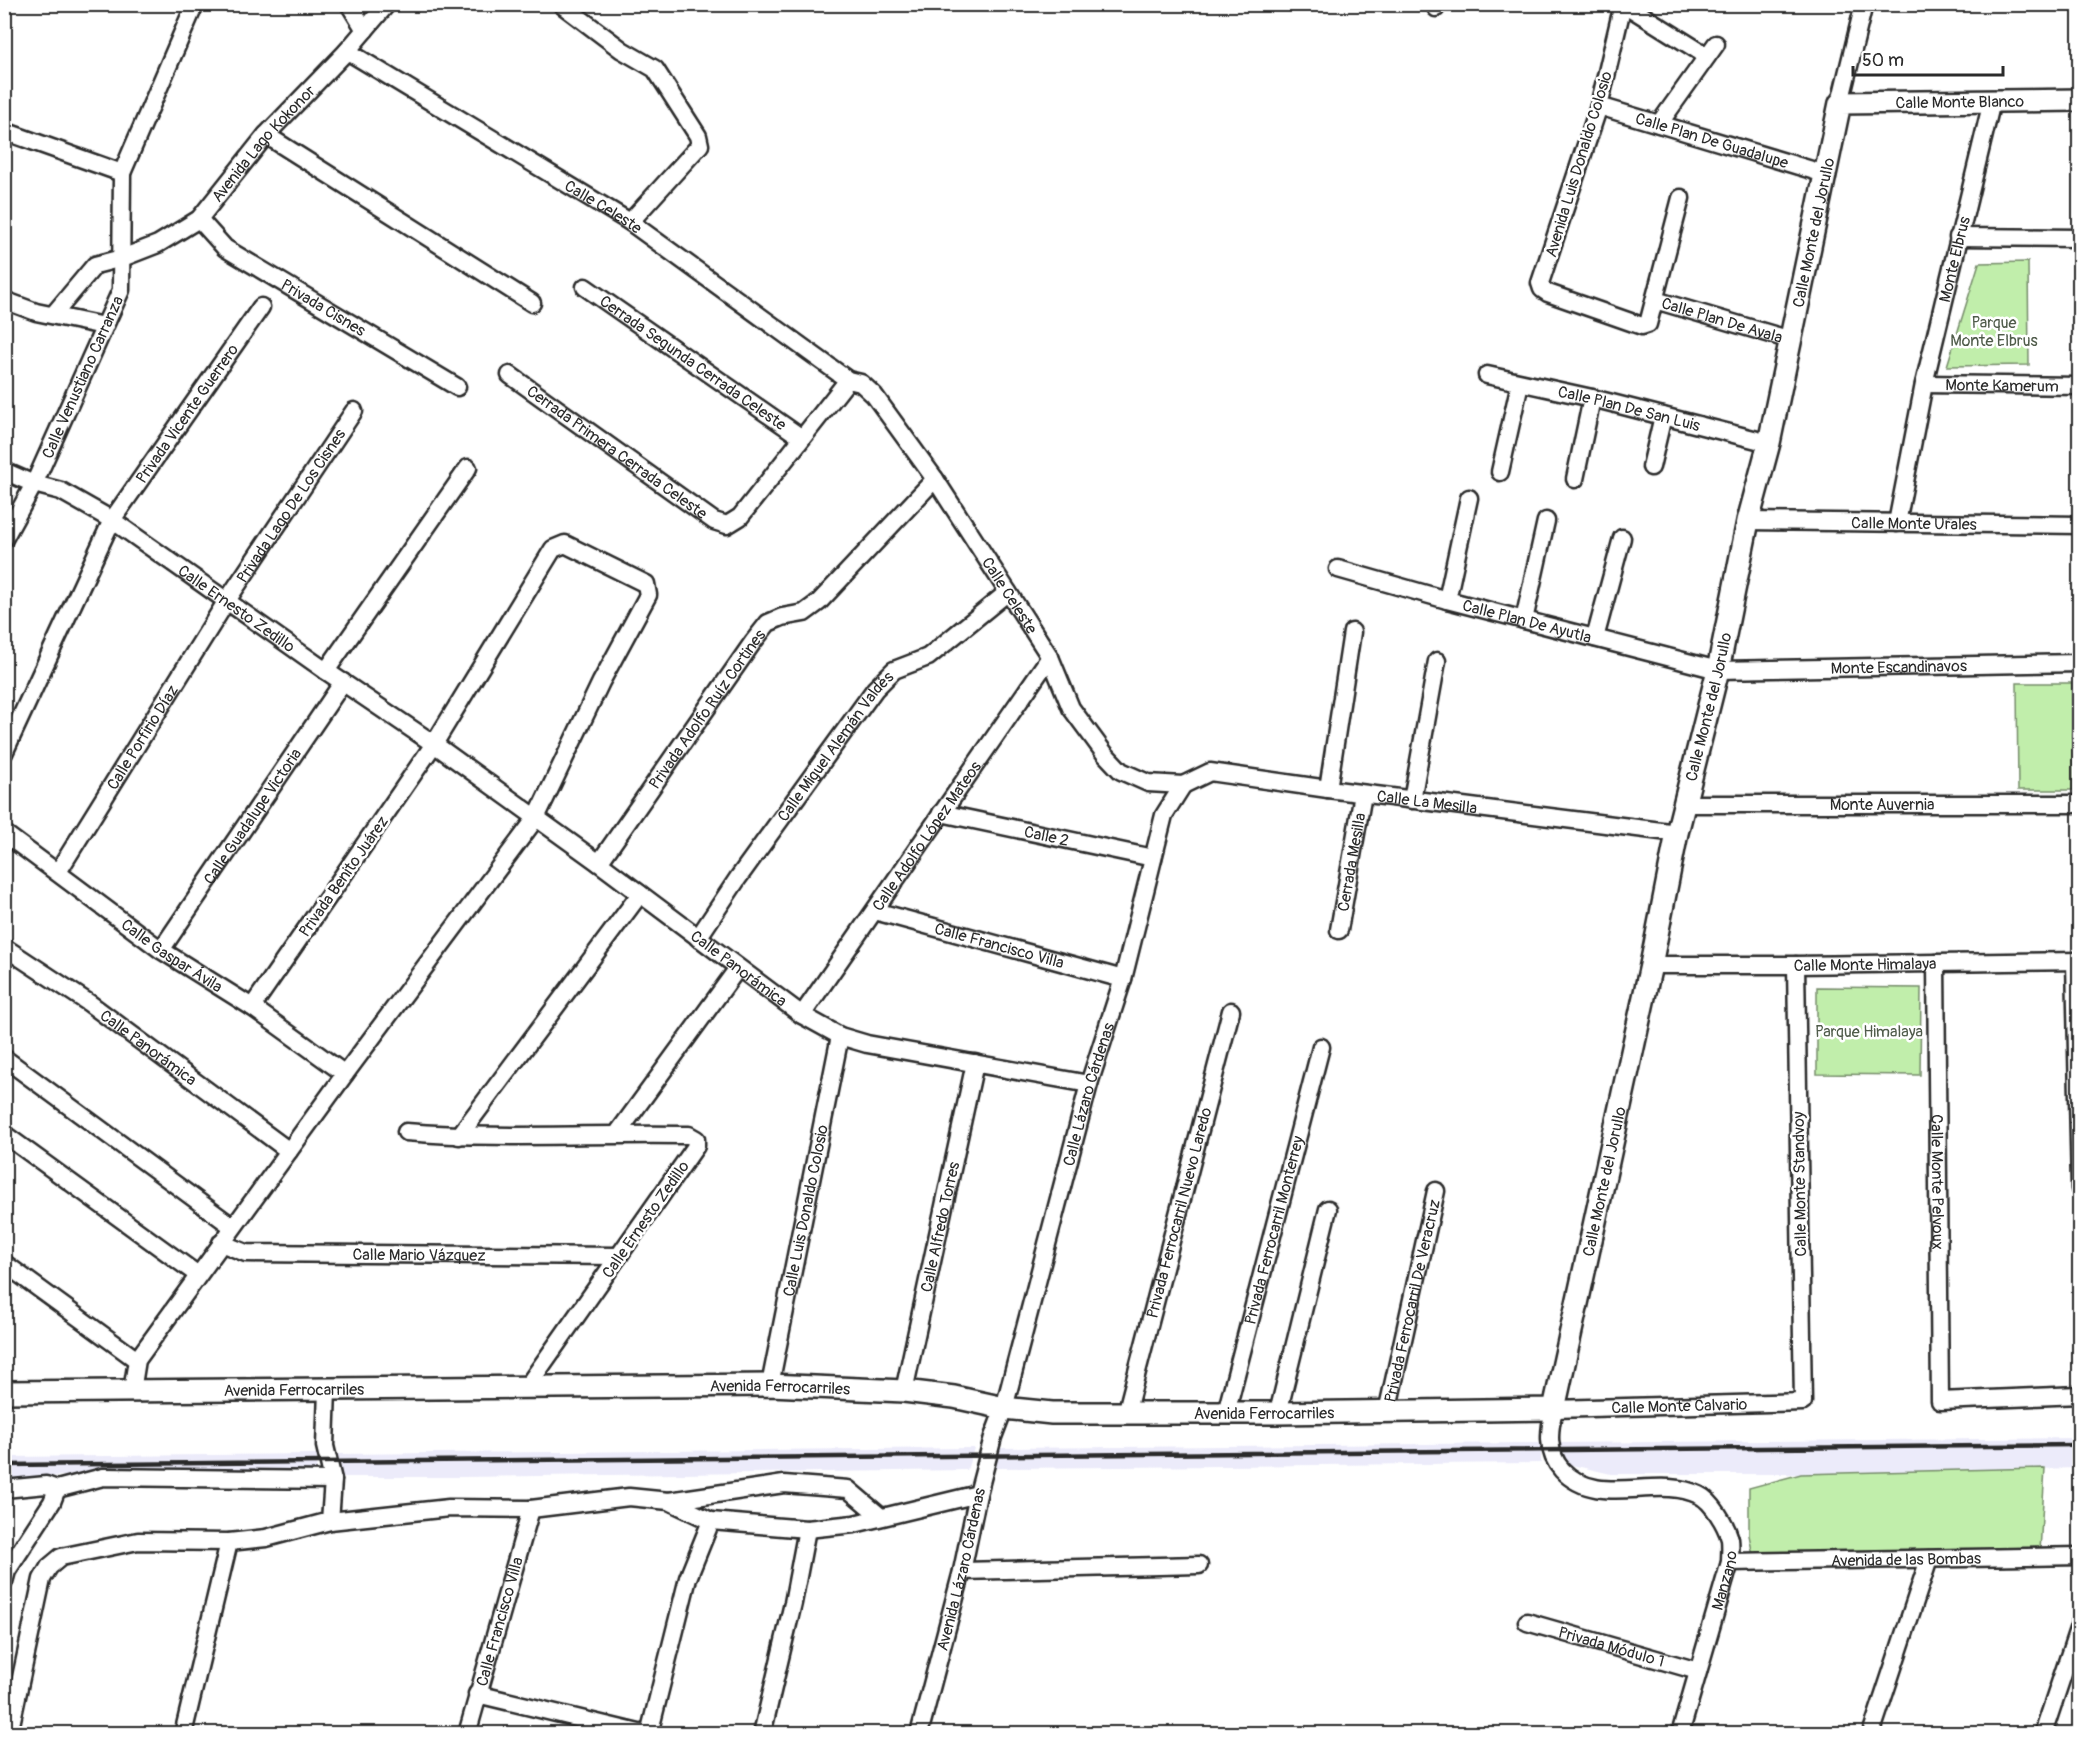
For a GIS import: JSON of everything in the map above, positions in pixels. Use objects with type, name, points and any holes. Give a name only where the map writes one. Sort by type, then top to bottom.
[{"type":"street","name":"Calle Venustiano Carranza","points":[[4,539],[34,484],[121,290],[122,173],[195,4]]},
{"type":"street","points":[[349,4],[365,30]]},
{"type":"street","name":"Avenida Lago Kokonor","points":[[53,315],[94,265],[122,258],[158,244],[199,219],[266,135],[347,51],[387,4]]},
{"type":"street","points":[[561,4],[622,50],[655,69],[698,136],[700,145],[630,222]]},
{"type":"street","points":[[1623,4],[1712,50],[1659,124]]},
{"type":"street","name":"Avenida Luis Donaldo Colosio","points":[[1542,289],[1540,283],[1599,106],[1623,4]]},
{"type":"street","name":"Calle Monte del Jorullo","points":[[1554,1408],[1651,965],[1677,833],[1718,670],[1748,521],[1769,443],[1840,103],[1864,4]]},
{"type":"street","name":"Calle Celeste","points":[[347,51],[630,222],[848,380],[861,383],[874,395],[935,479],[1050,657],[1071,708],[1105,754],[1121,771],[1148,783],[1183,785]]},
{"type":"street","name":"Calle Monte Blanco","points":[[1840,103],[2079,100]]},
{"type":"street","name":"Monte Elbrus","points":[[1897,523],[1924,384],[1992,101]]},
{"type":"street","name":"Calle Plan De Guadalupe","points":[[1599,106],[1825,174]]},
{"type":"street","points":[[4,131],[122,173]]},
{"type":"street","points":[[266,135],[532,303]]},
{"type":"street","name":"Calle Plan De Ayala","points":[[1542,289],[1642,326],[1648,324],[1681,198]]},
{"type":"street","name":"Privada Cisnes","points":[[199,219],[225,248],[457,387]]},
{"type":"street","points":[[1958,237],[2079,238]]},
{"type":"street","name":"Cerrada Segunda Cerrada Celeste","points":[[585,287],[802,438]]},
{"type":"street","points":[[4,300],[36,312],[104,326]]},
{"type":"street","name":"Calle Plan De Ayala","points":[[1655,300],[1791,340]]},
{"type":"street","name":"Privada Vicente Guerrero","points":[[4,753],[112,520],[261,307]]},
{"type":"street","name":"Cerrada Primera Cerrada Celeste","points":[[510,375],[714,521],[727,525],[740,517],[802,438]]},
{"type":"street","name":"Calle Plan De San Luis","points":[[1487,375],[1592,398],[1769,443]]},
{"type":"street","points":[[802,438],[848,380]]},
{"type":"street","points":[[1500,472],[1520,383]]},
{"type":"street","name":"Monte Kamerum","points":[[1924,384],[2079,386]]},
{"type":"street","points":[[1575,479],[1592,398]]},
{"type":"street","name":"Privada Lago De Los Cisnes","points":[[226,602],[354,411]]},
{"type":"street","points":[[1651,467],[1663,416]]},
{"type":"street","points":[[326,671],[468,468]]},
{"type":"street","name":"Calle Ernesto Zedillo","points":[[4,471],[34,484],[61,491],[112,520],[226,602],[434,744]]},
{"type":"street","name":"Privada Adolfo Ruíz Cortines","points":[[598,863],[768,623],[782,617],[804,613],[819,602],[935,479]]},
{"type":"street","points":[[1447,600],[1469,498]]},
{"type":"street","points":[[1524,620],[1546,521]]},
{"type":"street","name":"Calle Monte Urales","points":[[1748,521],[2079,525]]},
{"type":"street","points":[[1594,638],[1622,538]]},
{"type":"street","name":"Privada Benito Juárez","points":[[252,1007],[434,744],[553,549],[565,544],[646,584],[648,595],[601,682],[536,818]]},
{"type":"street","name":"Calle Plan De Ayutla","points":[[1338,569],[1447,600],[1718,670]]},
{"type":"street","name":"Calle Miguel Alemán Valdés","points":[[698,938],[738,878],[875,688],[894,670],[928,657],[1008,592]]},
{"type":"street","name":"Calle Porfirio Díaz","points":[[58,872],[226,602]]},
{"type":"street","points":[[1328,789],[1352,632]]},
{"type":"street","name":"Calle Adolfo López Mateos","points":[[802,1015],[1050,657]]},
{"type":"street","points":[[1412,800],[1437,661]]},
{"type":"street","name":"Monte Escandinavos","points":[[1718,670],[2079,663]]},
{"type":"street","name":"Calle Guadalupe Victoria","points":[[161,950],[343,682]]},
{"type":"street","name":"Calle Panorámica","points":[[434,744],[802,1015],[840,1036],[867,1044],[1089,1084]]},
{"type":"street","name":"Calle La Mesilla","points":[[1183,785],[1210,772],[1363,794],[1677,833]]},
{"type":"street","name":"Calle Lázaro Cárdenas","points":[[1004,1408],[1089,1084],[1123,979],[1164,815],[1183,785]]},
{"type":"street","name":"Cerrada Mesilla","points":[[1339,930],[1363,794]]},
{"type":"street","name":"Monte Auvernia","points":[[1684,804],[2079,804]]},
{"type":"street","name":"Calle 2","points":[[941,813],[1153,858]]},
{"type":"street","points":[[132,1391],[137,1360],[345,1074],[536,818]]},
{"type":"street","name":"Calle Gaspar Ávila","points":[[4,833],[161,950],[252,1007],[345,1074]]},
{"type":"street","points":[[459,1136],[640,894]]},
{"type":"street","name":"Calle Francisco Villa","points":[[875,911],[1123,979]]},
{"type":"street","name":"Calle Panorámica","points":[[4,947],[89,1004],[289,1151]]},
{"type":"street","points":[[2077,961],[2079,1189]]},
{"type":"street","name":"Calle Monte Himalaya","points":[[1651,965],[2077,961]]},
{"type":"street","name":"Calle Monte Pelvoux","points":[[1935,963],[1940,1401],[2079,1395]]},
{"type":"street","name":"Calle Monte Standvoy","points":[[1796,965],[1803,1402]]},
{"type":"street","points":[[617,1134],[738,968]]},
{"type":"street","name":"Privada Ferrocarril Nuevo Laredo","points":[[1126,1414],[1231,1011]]},
{"type":"street","name":"Calle Luis Donaldo Colosio","points":[[770,1385],[840,1036]]},
{"type":"street","name":"Privada Ferrocarril Monterrey","points":[[1226,1413],[1321,1047]]},
{"type":"street","points":[[4,1058],[233,1227]]},
{"type":"street","name":"Calle Alfredo Torres","points":[[904,1391],[975,1063]]},
{"type":"street","name":"Calle Ernesto Zedillo","points":[[406,1131],[459,1136],[689,1135],[696,1139],[696,1146],[526,1388]]},
{"type":"street","points":[[4,1134],[198,1275]]},
{"type":"street","name":"Privada Ferrocarril De Veracruz","points":[[1387,1412],[1436,1191]]},
{"type":"street","points":[[1278,1413],[1328,1209]]},
{"type":"street","name":"Calle Mario Vázquez","points":[[221,1243],[246,1254],[619,1256]]},
{"type":"street","points":[[4,1263],[137,1360]]},
{"type":"street","name":"Avenida Ferrocarriles","points":[[4,1392],[770,1385],[904,1391],[954,1397],[1004,1408],[1052,1413],[1387,1412],[1554,1408]]},
{"type":"street","points":[[327,1390],[325,1446],[333,1480],[330,1521]]},
{"type":"street","name":"Calle Monte Calvario","points":[[1554,1408],[1803,1402]]},
{"type":"street","name":"Avenida Lázaro Cárdenas","points":[[919,1734],[962,1571],[978,1494],[993,1437],[1004,1408]]},
{"type":"street","name":"Manzano","points":[[1554,1408],[1550,1428],[1551,1450],[1557,1464],[1567,1476],[1585,1485],[1608,1490],[1674,1488],[1700,1495],[1719,1515],[1730,1539],[1730,1562],[1680,1734]]},
{"type":"street","points":[[4,1489],[46,1485],[57,1489],[104,1477],[333,1480]]},
{"type":"street","points":[[9,1734],[42,1579],[49,1567],[61,1557],[138,1541],[229,1542],[266,1538],[330,1521],[449,1508],[531,1509],[629,1497],[669,1501],[784,1484],[848,1489],[881,1517]]},
{"type":"street","points":[[4,1582],[7,1571],[52,1502],[57,1489]]},
{"type":"street","points":[[669,1501],[711,1521],[807,1529],[854,1524],[978,1494]]},
{"type":"street","name":"Calle Francisco Villa","points":[[467,1734],[531,1509]]},
{"type":"street","points":[[649,1734],[688,1578],[711,1521]]},
{"type":"street","points":[[762,1734],[793,1603],[807,1529]]},
{"type":"street","points":[[183,1734],[229,1542]]},
{"type":"street","name":"Avenida de las Bombas","points":[[1730,1562],[2079,1556]]},
{"type":"street","points":[[1871,1734],[1929,1559]]},
{"type":"street","points":[[962,1571],[1199,1565]]},
{"type":"street","name":"Privada Módulo 1","points":[[1527,1622],[1698,1671]]},
{"type":"street","points":[[2043,1734],[2079,1623]]},
{"type":"street","points":[[477,1694],[643,1734]]},
{"type":"shaded area","points":[[2080,1438],[2079,1468],[1801,1474],[1611,1474],[1559,1462],[1560,1443]]},
{"type":"shaded area","points":[[1541,1443],[1541,1463],[996,1468],[999,1448]]},
{"type":"shaded area","points":[[974,1448],[967,1470],[335,1477],[336,1454]]},
{"type":"shaded area","points":[[317,1454],[316,1477],[61,1476],[5,1479],[5,1457]]},
{"type":"green space","name":"Parque Monte Elbrus","points":[[2028,262],[2029,365],[1947,366],[1979,263]]},
{"type":"green space","points":[[2017,683],[2072,683],[2073,790],[2018,790]]},
{"type":"green space","name":"Parque Himalaya","points":[[1817,987],[1921,988],[1920,1075],[1817,1074]]},
{"type":"green space","points":[[2045,1468],[2040,1551],[1753,1556],[1749,1535],[1749,1488],[1801,1474]]},
{"type":"railway","points":[[4,1465],[2080,1445]]}]
